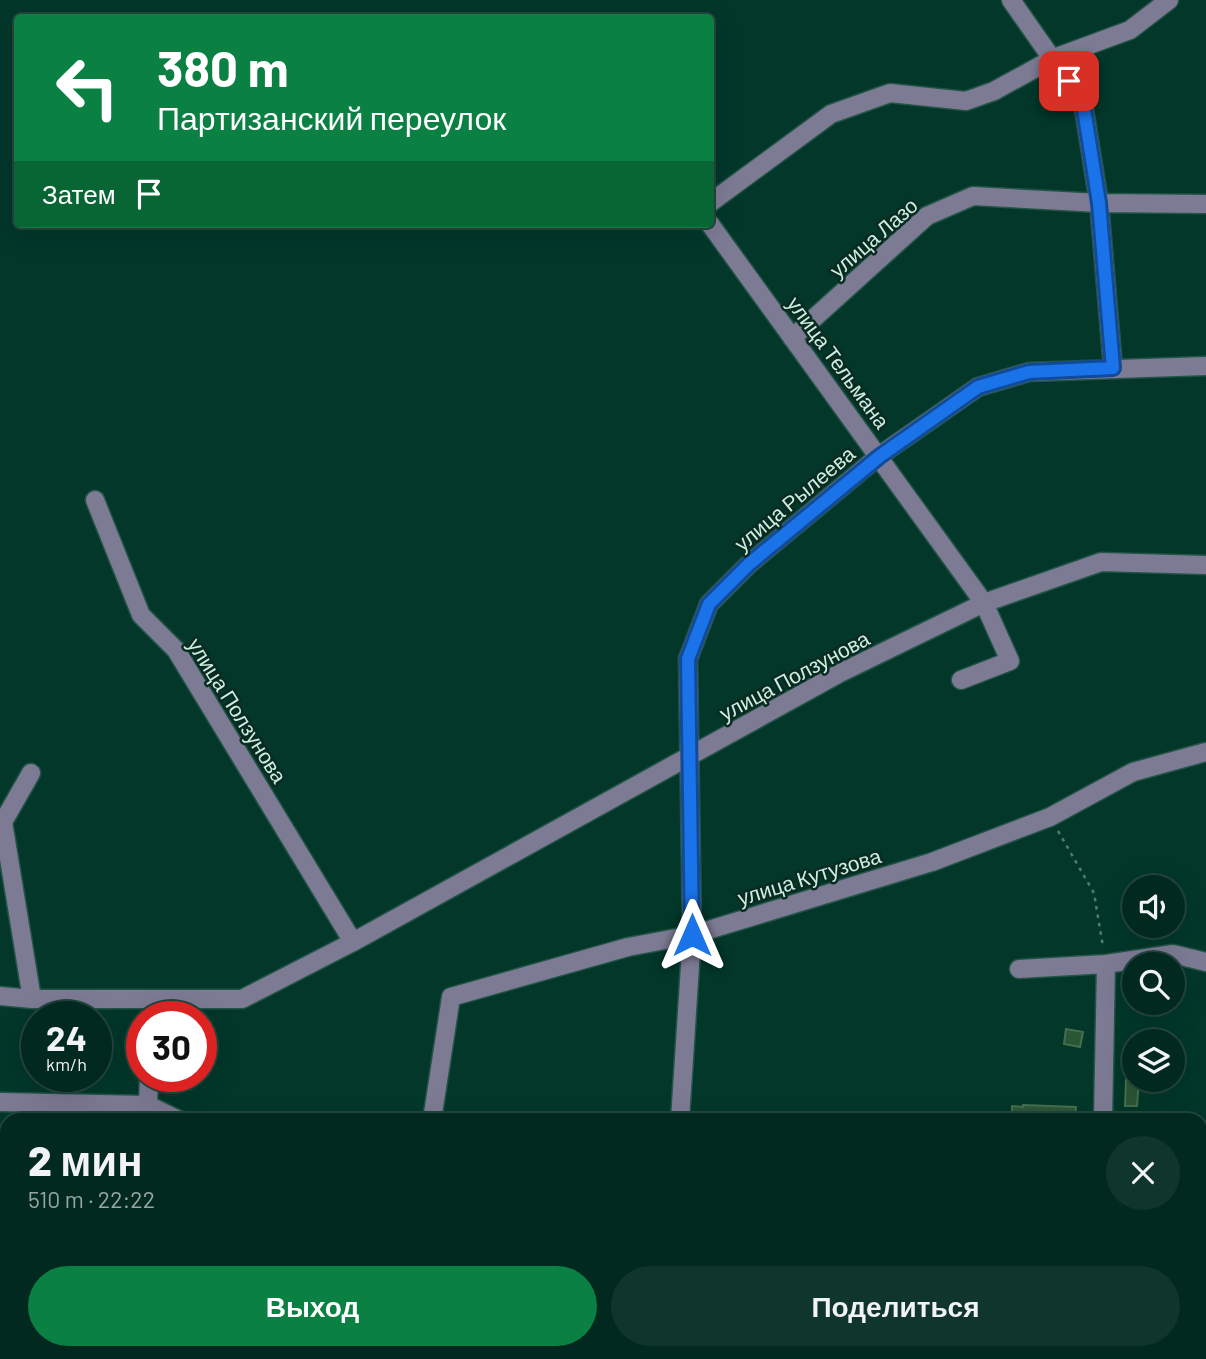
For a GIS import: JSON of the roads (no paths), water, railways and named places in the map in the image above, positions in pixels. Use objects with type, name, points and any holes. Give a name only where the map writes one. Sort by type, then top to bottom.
[{"type":"street","points":[[1011,0],[1083,103],[1099,203],[1113,368]]},
{"type":"street","points":[[714,200],[831,114],[890,93],[967,101],[994,91],[1054,58],[1130,30],[1169,0]]},
{"type":"street","name":"улица Лазо","points":[[792,338],[927,216],[973,196],[1099,203],[1206,204]]},
{"type":"street","name":"улица Тельмана","points":[[713,228],[984,603],[1010,661],[961,680]]},
{"type":"street","name":"улица Рылеева","points":[[680,1113],[692,935],[688,659],[709,604],[749,564],[880,456],[978,387],[1029,372],[1206,366]]},
{"type":"street","name":"улица Ползунова","points":[[95,500],[141,615],[176,650],[353,942]]},
{"type":"street","name":"улица Ползунова","points":[[217,1002],[242,999],[353,942],[838,674],[984,603],[1101,562],[1206,565]]},
{"type":"street","name":"улица Кутузова","points":[[433,1113],[451,997],[628,947],[692,935],[775,912],[932,862],[1050,817],[1133,772],[1206,752]]},
{"type":"street","points":[[31,773],[3,822],[32,999]]},
{"type":"street","points":[[1019,969],[1105,964],[1172,954],[1206,962]]},
{"type":"street","points":[[1103,1113],[1105,964]]},
{"type":"street","name":"улица Ползунова","points":[[0,996],[126,1006]]},
{"type":"street","points":[[148,1092],[148,1105]]},
{"type":"street","points":[[0,1102],[148,1105],[165,1113]]}]
